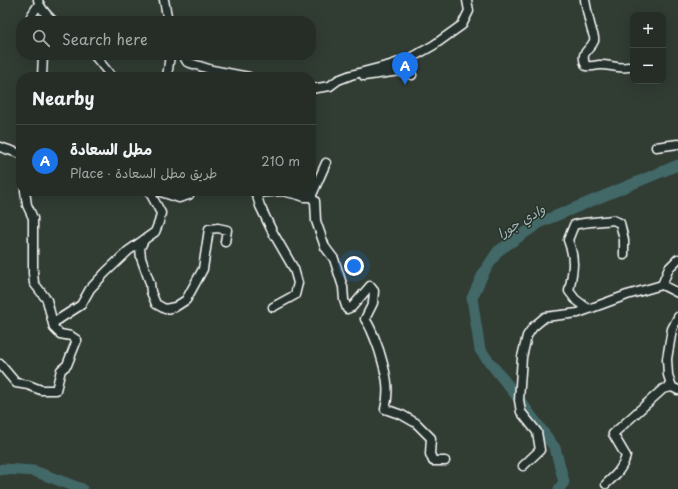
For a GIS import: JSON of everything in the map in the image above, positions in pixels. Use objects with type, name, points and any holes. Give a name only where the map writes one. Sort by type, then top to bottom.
[{"type":"street","points":[[164,0],[167,16]]},
{"type":"street","points":[[316,88],[330,86],[338,80],[411,58],[462,25],[469,11],[467,0]]},
{"type":"street","points":[[585,0],[588,18],[594,37],[594,41],[586,50],[583,58],[586,66],[591,67],[606,65],[623,68],[628,67]]},
{"type":"street","points":[[31,16],[39,2]]},
{"type":"street","points":[[39,2],[47,16]]},
{"type":"street","points":[[42,72],[43,60]]},
{"type":"street","points":[[98,60],[108,72]]},
{"type":"street","points":[[168,72],[169,60]]},
{"type":"street","points":[[186,60],[187,62],[223,72]]},
{"type":"street","points":[[356,74],[362,76],[400,72],[412,75]]},
{"type":"street","points":[[656,147],[678,144]]},
{"type":"street","points":[[0,147],[16,152]]},
{"type":"street","points":[[316,186],[326,163]]},
{"type":"street","points":[[0,364],[16,383],[28,385],[41,390],[56,390],[61,370],[67,365],[77,340],[71,336],[60,334],[54,328],[47,300],[34,283],[33,218],[27,205],[26,196]]},
{"type":"street","points":[[53,323],[81,305],[90,289],[106,272],[128,251],[155,232],[160,222],[161,212],[152,196]]},
{"type":"street","points":[[174,196],[180,198],[186,196]]},
{"type":"street","points":[[256,196],[272,231],[294,269],[298,283],[295,295],[273,307]]},
{"type":"street","points":[[303,196],[311,197],[315,201],[316,221],[325,247],[334,259],[347,309],[352,307],[370,286],[374,290],[373,303],[366,318],[372,328],[387,376],[388,400],[385,409],[402,415],[416,423],[431,438],[430,454],[433,461],[445,462]]},
{"type":"street","points":[[588,310],[575,299],[569,291],[574,264],[573,252],[568,240],[574,225],[584,222],[613,220],[620,223],[624,240],[624,255]]},
{"type":"street","points":[[144,240],[140,248],[141,258],[150,283],[151,292],[156,304],[165,309],[175,307],[186,300],[191,292],[203,269],[209,229],[218,228],[227,230],[225,242]]},
{"type":"street","points":[[662,285],[669,268],[678,259]]},
{"type":"street","points":[[523,466],[540,450],[537,432],[521,412],[519,400],[522,356],[526,336],[533,327],[545,317],[578,313],[627,295],[662,285],[678,293]]},
{"type":"street","points":[[606,484],[624,465],[626,456],[613,434],[663,389],[675,389],[668,375],[667,360],[672,329],[678,317]]},
{"type":"waterway","name":"وادي جورا","points":[[559,489],[564,482],[555,448],[480,350],[472,298],[484,272],[498,251],[541,222],[678,165]]},
{"type":"waterway","name":"وادي جورا","points":[[0,466],[3,469]]},
{"type":"waterway","name":"وادي جورا","points":[[0,470],[34,471],[82,489]]},
{"type":"place","name":"مطل السعادة","points":[[405,85]]}]
